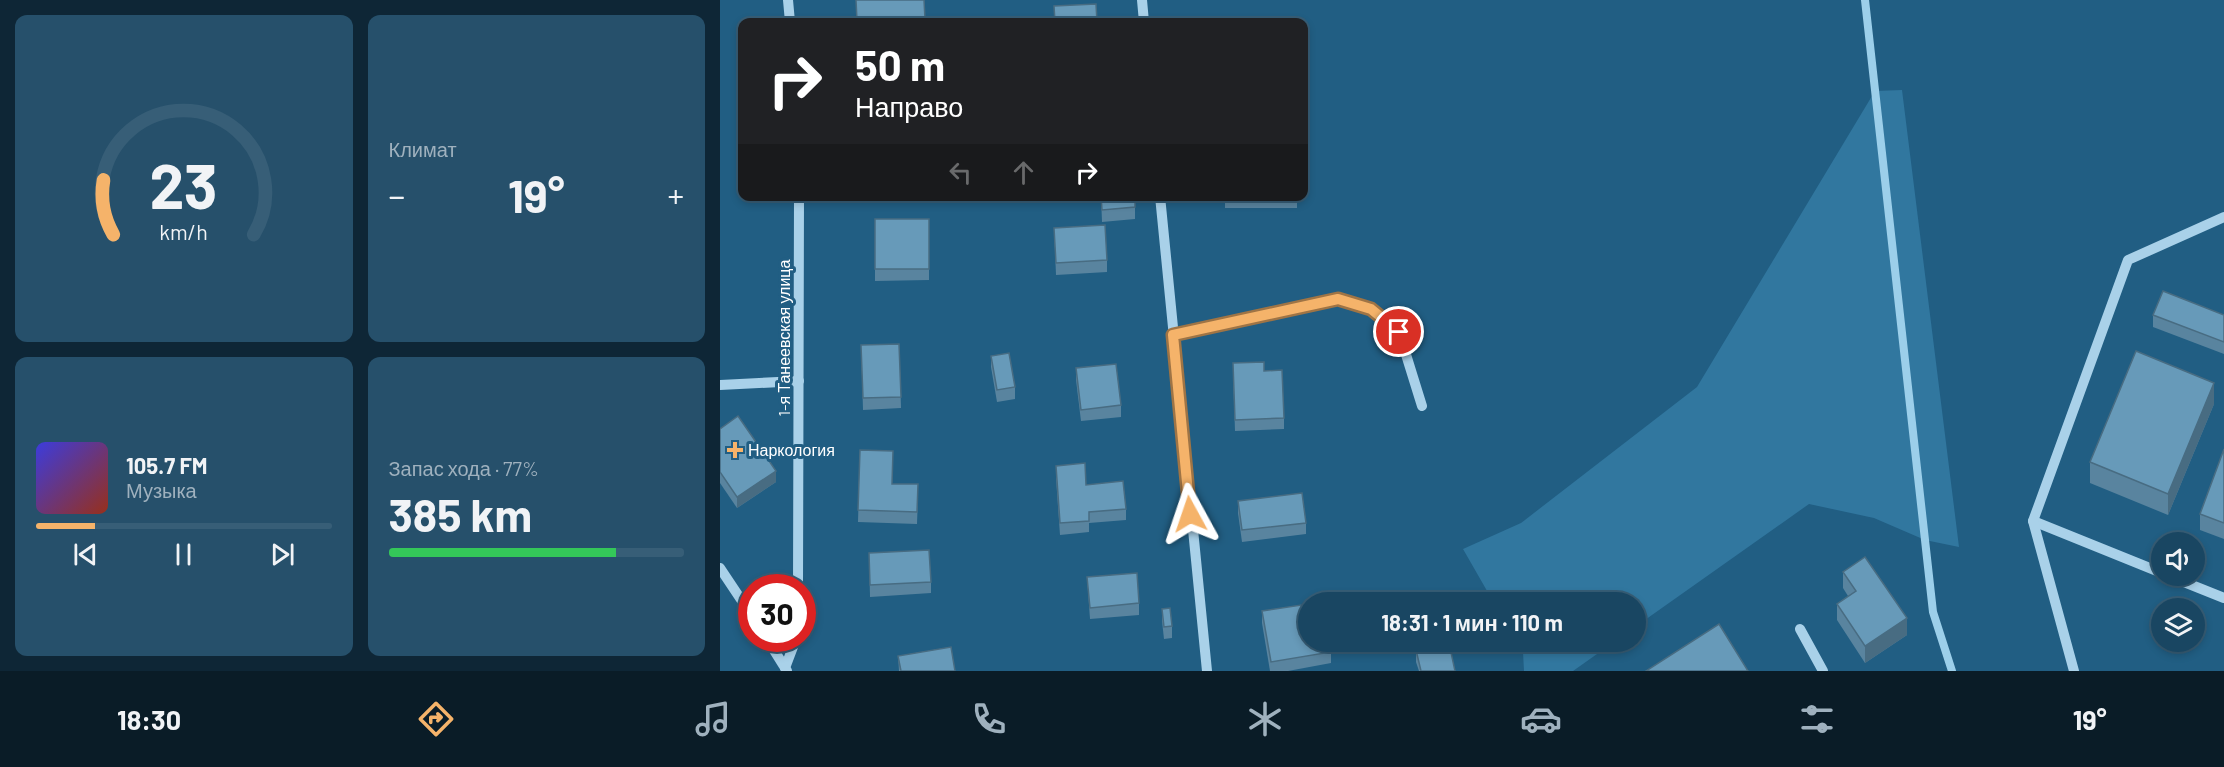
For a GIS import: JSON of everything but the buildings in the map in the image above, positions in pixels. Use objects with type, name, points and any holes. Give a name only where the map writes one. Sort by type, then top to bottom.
[{"type":"street","points":[[788,0],[790,18]]},
{"type":"street","points":[[1142,0],[1144,18]]},
{"type":"street","name":"1-я Танеевская улица","points":[[798,574],[799,201]]},
{"type":"street","points":[[1160,201],[1207,671]]},
{"type":"street","points":[[2074,671],[2033,521],[2128,260],[2224,217]]},
{"type":"street","points":[[1173,335],[1338,299],[1371,309],[1399,332],[1422,406]]},
{"type":"street","points":[[720,385],[799,381]]},
{"type":"street","points":[[2033,521],[2151,569]]},
{"type":"street","points":[[720,568],[738,595]]},
{"type":"street","points":[[2194,586],[2224,598]]},
{"type":"street","points":[[1800,629],[1823,671]]},
{"type":"street","points":[[775,652],[786,669]]},
{"type":"street","points":[[786,669],[792,652]]},
{"type":"shaded area","points":[[1902,90],[1959,547],[1925,540],[1874,518],[1809,504],[1646,619],[1646,592],[1488,592],[1463,549],[1521,523],[1697,387],[1875,91]]},
{"type":"shaded area","points":[[1523,652],[1600,652],[1573,671],[1524,671]]},
{"type":"waterway","points":[[1865,0],[1933,612],[1952,671]]},
{"type":"place","name":"Наркология","points":[[735,450]]},
{"type":"route","points":[[1190,514],[1173,335],[1338,299],[1371,309],[1399,332]]}]
